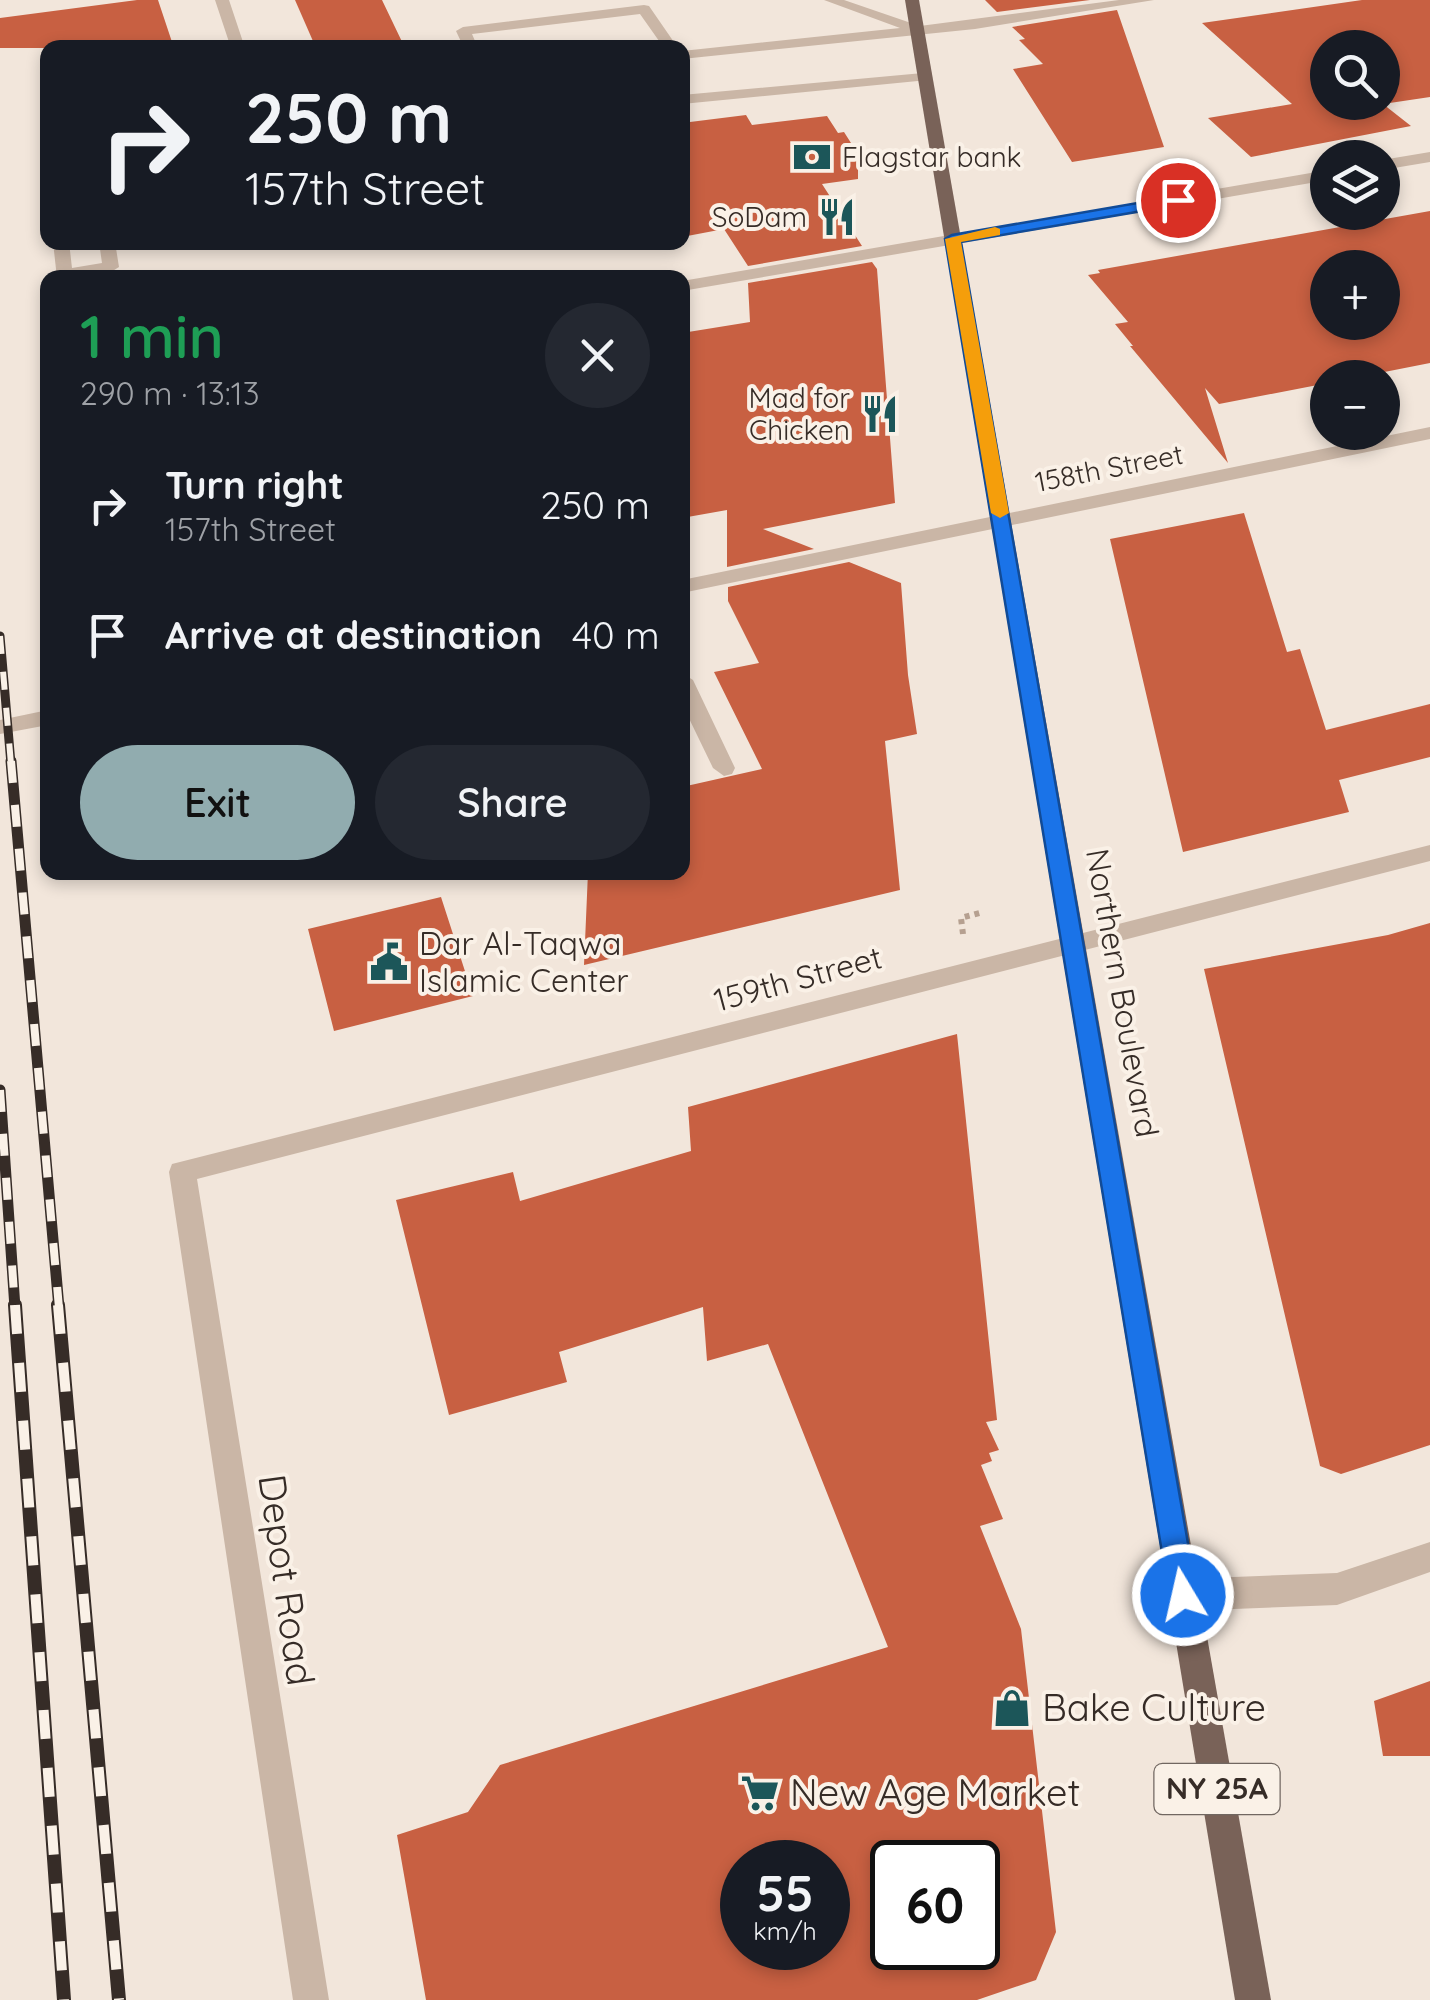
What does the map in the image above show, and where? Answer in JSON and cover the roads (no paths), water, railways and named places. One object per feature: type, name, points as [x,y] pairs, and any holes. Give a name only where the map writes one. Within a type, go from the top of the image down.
[{"type":"main road","name":"Northern Boulevard","points":[[912,0],[1252,2000]]},
{"type":"street","points":[[222,0],[235,40]]},
{"type":"street","points":[[831,0],[916,30]]},
{"type":"street","points":[[690,54],[975,25],[1147,0]]},
{"type":"street","points":[[467,40],[463,30],[644,9],[665,40]]},
{"type":"street","points":[[690,99],[923,77]]},
{"type":"street","points":[[1400,162],[1430,157]]},
{"type":"street","points":[[690,285],[1310,177]]},
{"type":"street","points":[[96,270],[111,267],[108,250]]},
{"type":"street","name":"158th Street","points":[[690,585],[1430,433]]},
{"type":"street","points":[[690,697],[724,768]]},
{"type":"street","points":[[0,727],[40,719]]},
{"type":"street","name":"159th Street","points":[[182,1172],[1430,852]]},
{"type":"street","name":"Depot Road","points":[[182,1172],[311,2000]]},
{"type":"street","points":[[1183,1595],[1337,1589],[1430,1557]]},
{"type":"railway","points":[[0,636],[11,764]]},
{"type":"railway","points":[[11,761],[59,1308]]},
{"type":"railway","points":[[0,1090],[15,1308]]},
{"type":"railway","points":[[15,1305],[64,2000]]},
{"type":"railway","points":[[58,1305],[119,2000]]},
{"type":"place","name":"Flagstar bank","points":[[812,157]]},
{"type":"place","name":"SoDam","points":[[837,217]]},
{"type":"place","name":"Mad for Chicken","points":[[880,414]]},
{"type":"place","name":"Dar Al-Taqwa Islamic Center","points":[[389,962]]},
{"type":"place","name":"Bake Culture","points":[[1012,1708]]},
{"type":"place","name":"New Age Market","points":[[760,1793]]}]
